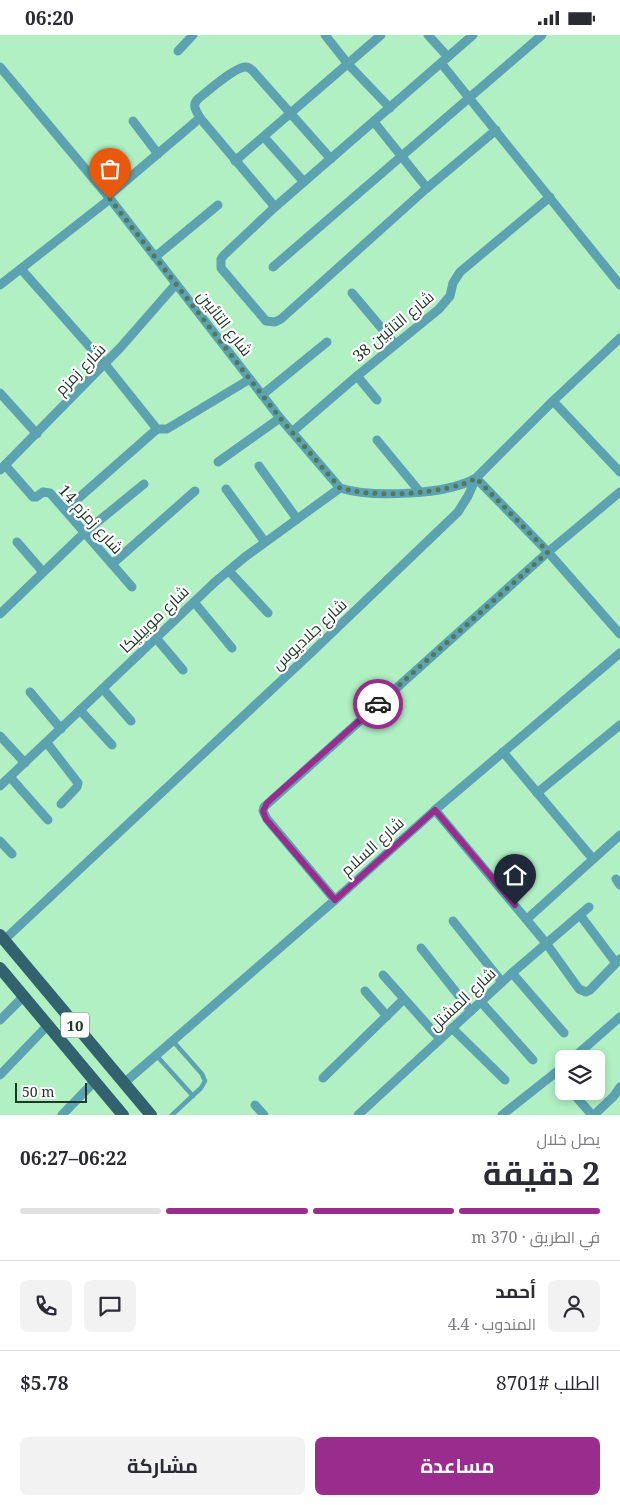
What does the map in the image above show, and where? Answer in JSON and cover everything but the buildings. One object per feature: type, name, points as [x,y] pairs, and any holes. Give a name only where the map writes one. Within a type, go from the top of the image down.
[{"type":"main road","name":"10","points":[[2,937],[151,1115]]},
{"type":"main road","points":[[2,970],[20,959]]},
{"type":"main road","name":"10","points":[[2,970],[123,1115]]},
{"type":"street","points":[[178,51],[193,35]]},
{"type":"street","points":[[325,35],[348,64],[390,108]]},
{"type":"street","points":[[235,161],[381,35]]},
{"type":"street","points":[[428,35],[469,97],[620,285]]},
{"type":"street","points":[[473,35],[275,207],[224,255],[220,264],[224,272],[266,321],[271,323],[281,319],[496,130]]},
{"type":"street","points":[[273,267],[542,35]]},
{"type":"street","name":"شارع التائبين","points":[[0,67],[109,198],[280,418],[340,488]]},
{"type":"street","points":[[275,207],[200,119],[194,106],[195,101],[235,71],[245,67],[253,71],[331,159]]},
{"type":"street","points":[[0,285],[109,198],[200,119]]},
{"type":"street","points":[[133,121],[158,154]]},
{"type":"street","points":[[374,122],[428,188]]},
{"type":"street","points":[[264,137],[304,182]]},
{"type":"street","name":"شارع التائبين 38","points":[[292,432],[446,302],[450,296],[453,283],[460,272],[550,197]]},
{"type":"street","points":[[155,257],[218,205]]},
{"type":"street","points":[[20,269],[105,364],[157,429]]},
{"type":"street","name":"شارع زمزم","points":[[2,467],[105,364],[176,284]]},
{"type":"street","points":[[352,293],[395,344]]},
{"type":"street","name":"شارع جلاديوس","points":[[2,937],[314,650],[458,512],[476,478],[553,401],[620,338]]},
{"type":"street","points":[[262,395],[327,342]]},
{"type":"street","points":[[357,376],[378,400]]},
{"type":"street","points":[[64,510],[157,429],[167,429],[250,379]]},
{"type":"street","points":[[0,393],[37,434]]},
{"type":"street","points":[[553,401],[620,472]]},
{"type":"street","points":[[218,461],[280,418]]},
{"type":"street","points":[[377,441],[420,492]]},
{"type":"street","points":[[259,466],[297,519]]},
{"type":"street","name":"شارع زمزم 14","points":[[2,467],[32,496],[36,497],[45,492],[50,493],[132,587]]},
{"type":"street","points":[[340,488],[348,491],[365,492],[420,492],[456,487],[476,478],[548,552],[620,634]]},
{"type":"street","points":[[0,614],[84,533],[144,484]]},
{"type":"street","name":"شارع موبيليكا","points":[[0,786],[229,571],[265,542],[340,488]]},
{"type":"street","points":[[226,489],[265,542]]},
{"type":"street","points":[[112,564],[195,491]]},
{"type":"street","points":[[335,900],[266,819],[263,811],[264,807],[548,552],[620,492]]},
{"type":"street","points":[[17,542],[43,572]]},
{"type":"street","points":[[229,571],[268,613]]},
{"type":"street","points":[[194,602],[232,648]]},
{"type":"street","points":[[156,638],[183,670]]},
{"type":"street","name":"شارع السلام","points":[[124,1083],[335,900],[435,810],[620,653]]},
{"type":"street","points":[[103,689],[131,721]]},
{"type":"street","points":[[30,692],[61,729]]},
{"type":"street","points":[[80,710],[112,745]]},
{"type":"street","points":[[538,793],[620,725]]},
{"type":"street","points":[[0,736],[25,763]]},
{"type":"street","points":[[47,743],[78,783],[77,787],[62,804]]},
{"type":"street","points":[[503,752],[593,859]]},
{"type":"street","points":[[10,777],[48,820]]},
{"type":"street","points":[[435,810],[546,943],[579,989],[583,991],[590,989],[618,961],[580,915]]},
{"type":"street","points":[[526,919],[620,835]]},
{"type":"street","points":[[0,841],[12,854]]},
{"type":"street","name":"شارع المشتل","points":[[358,1115],[502,982],[589,907]]},
{"type":"street","points":[[453,921],[502,982]]},
{"type":"street","points":[[421,949],[471,1011]]},
{"type":"street","points":[[512,973],[564,1033]]},
{"type":"street","points":[[383,975],[440,1039]]},
{"type":"street","points":[[365,991],[387,1016]]},
{"type":"street","points":[[0,1020],[24,996]]},
{"type":"street","points":[[322,1078],[404,999]]},
{"type":"street","points":[[480,1002],[533,1059]]},
{"type":"street","points":[[582,1050],[620,1017]]},
{"type":"street","points":[[0,1075],[48,1025]]},
{"type":"street","points":[[452,1028],[505,1080]]},
{"type":"street","points":[[505,1114],[555,1073]]},
{"type":"street","points":[[62,1115],[95,1081]]},
{"type":"street","points":[[579,1100],[593,1115],[614,1096],[620,1087]]},
{"type":"street","points":[[255,1105],[264,1115]]},
{"type":"lane","points":[[172,1040],[204,1078],[204,1085],[172,1115]]},
{"type":"lane","points":[[155,1055],[193,1096]]},
{"type":"way so far","points":[[110,199],[280,418],[340,488],[348,491],[378,493],[420,492],[456,487],[476,478],[548,552],[378,704]]},
{"type":"route","points":[[378,704],[267,803],[263,811],[266,819],[335,900],[435,810],[515,905]]}]
